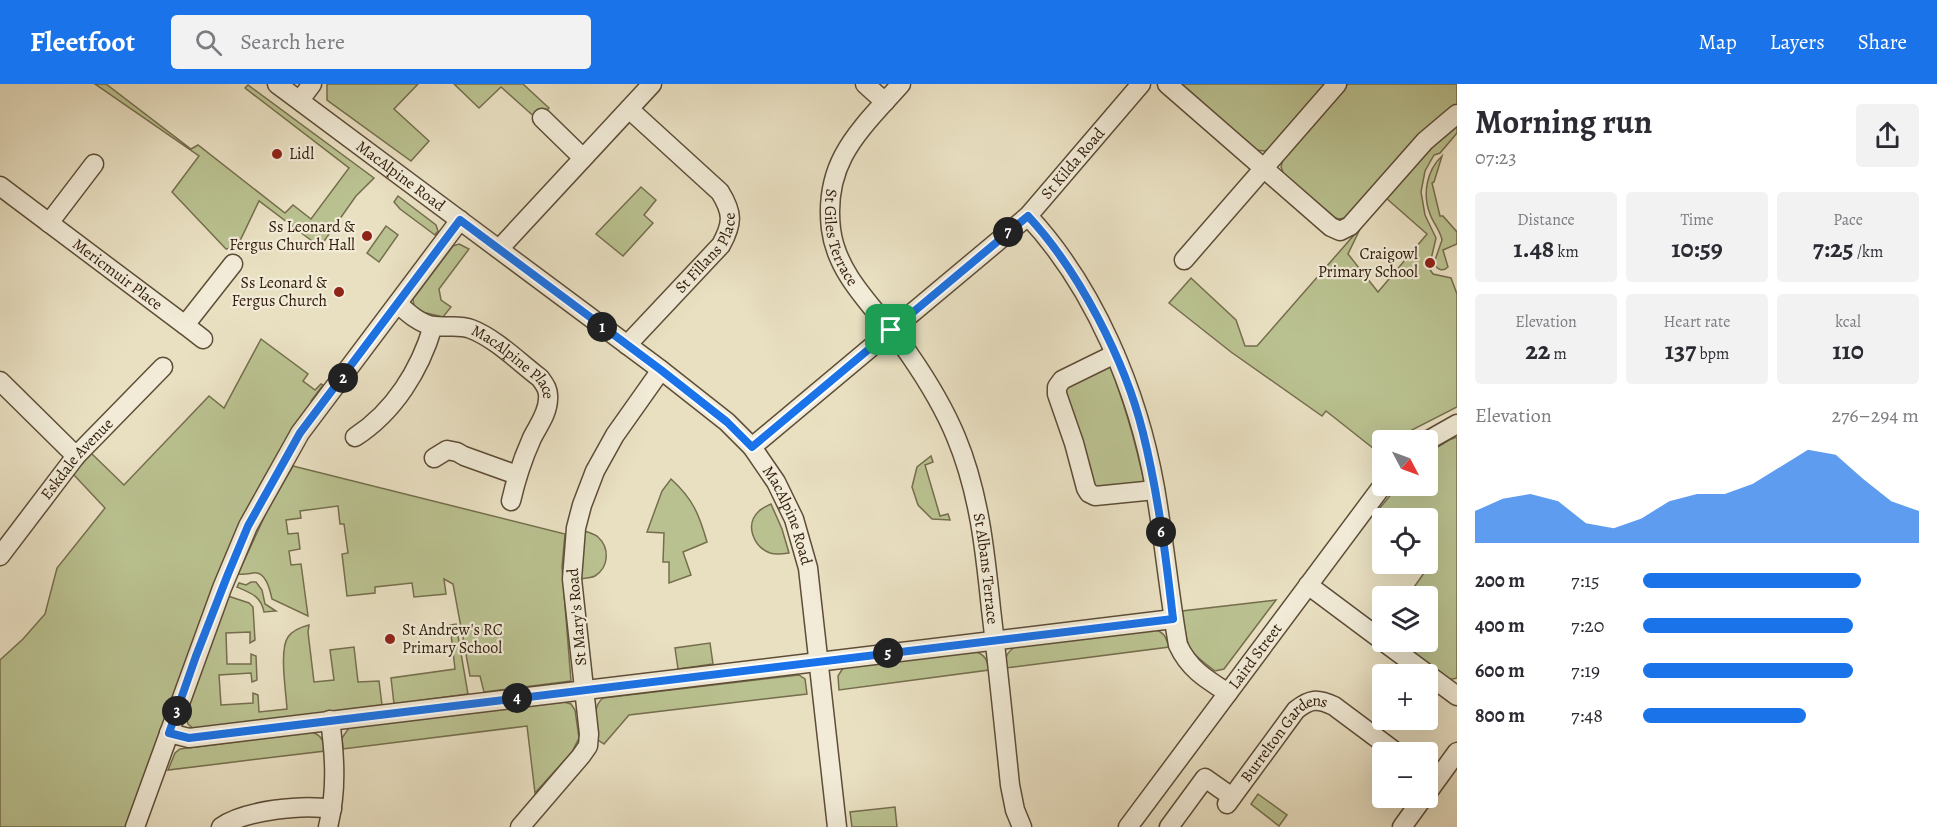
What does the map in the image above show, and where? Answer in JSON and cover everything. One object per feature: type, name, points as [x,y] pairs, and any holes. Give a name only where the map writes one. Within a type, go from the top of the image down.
[{"type":"street","name":"MacAlpine Road","points":[[277,84],[661,370],[727,422],[752,447],[776,482],[794,519],[808,568],[837,827]]},
{"type":"street","points":[[300,100],[312,84]]},
{"type":"street","points":[[499,249],[652,84]]},
{"type":"street","points":[[865,84],[885,102]]},
{"type":"street","name":"St Giles Terrace","points":[[891,330],[848,275],[837,254],[831,231],[830,207],[833,183],[840,161],[851,140],[901,84]]},
{"type":"street","name":"St Kilda Road","points":[[752,447],[1028,216],[1141,84]]},
{"type":"street","points":[[1167,84],[1331,227],[1340,231],[1350,226],[1413,154],[1457,114]]},
{"type":"street","points":[[1196,254],[1264,168],[1337,84]]},
{"type":"street","name":"St Fillans Place","points":[[627,345],[721,245],[730,228],[729,208],[720,192],[629,109]]},
{"type":"street","points":[[542,118],[583,158]]},
{"type":"street","points":[[49,223],[94,164]]},
{"type":"street","name":"Mericmuir Place","points":[[0,186],[203,339]]},
{"type":"street","points":[[1028,216],[1063,260],[1089,302],[1115,354],[1140,421],[1155,490],[1178,645],[1184,659],[1194,670],[1228,693]]},
{"type":"street","points":[[135,827],[218,597],[248,526],[300,433],[460,220]]},
{"type":"street","points":[[185,325],[233,264]]},
{"type":"street","name":"MacAlpine Place","points":[[398,304],[433,326],[457,325],[484,335],[540,378],[546,386],[549,398],[547,410],[532,439],[511,501]]},
{"type":"street","points":[[355,437],[406,401],[433,326]]},
{"type":"street","name":"St Albans Terrace","points":[[891,330],[934,393],[956,436],[971,480],[982,527],[1010,785],[1015,810],[1022,827]]},
{"type":"street","points":[[1115,354],[1062,381],[1057,387],[1057,394],[1089,493],[1095,496],[1155,490]]},
{"type":"street","name":"Eskdale Avenue","points":[[0,556],[76,456],[163,368]]},
{"type":"street","name":"St Mary's Road","points":[[520,827],[588,746],[589,734],[572,579],[573,554],[582,505],[595,471],[615,435],[661,370]]},
{"type":"street","points":[[0,381],[76,456]]},
{"type":"street","points":[[1438,435],[1457,424]]},
{"type":"street","points":[[434,458],[447,450],[457,452],[518,475]]},
{"type":"street","name":"Laird Street","points":[[1128,827],[1375,496]]},
{"type":"street","points":[[1308,585],[1372,633]]},
{"type":"street","points":[[169,733],[189,738],[1173,619]]},
{"type":"street","points":[[1398,652],[1457,696]]},
{"type":"street","name":"Burrelton Gardens","points":[[1170,825],[1205,778],[1236,799],[1296,710],[1308,701],[1322,700],[1334,706],[1382,742]]},
{"type":"street","points":[[330,720],[336,779],[330,818]]},
{"type":"street","points":[[1438,774],[1457,752]]},
{"type":"street","points":[[221,827],[246,814],[316,806],[330,818]]},
{"type":"street","points":[[1402,827],[1416,808]]},
{"type":"green space","points":[[95,84],[106,84],[191,149],[198,145],[285,213],[293,205],[311,219],[349,168],[245,88],[248,85],[374,178],[356,196],[320,247],[259,201],[237,247],[226,249],[172,192],[199,156]]},
{"type":"green space","points":[[327,84],[418,84],[394,109],[429,141],[411,161],[327,100]]},
{"type":"green space","points":[[454,84],[523,84],[549,108],[538,120],[501,87],[479,108]]},
{"type":"green space","points":[[1182,84],[1326,84],[1271,148],[1265,151],[1255,150]]},
{"type":"green space","points":[[1348,84],[1457,84],[1457,104],[1421,134],[1346,218],[1339,219],[1332,217],[1284,175],[1281,167],[1283,159]]},
{"type":"green space","name":"Craigowl Primary School","points":[[1457,125],[1457,133],[1440,153],[1434,155],[1425,171],[1421,192],[1425,215],[1436,238],[1429,268],[1433,274],[1451,278],[1457,294],[1457,407],[1412,430],[1372,430],[1372,447],[1326,411],[1322,416],[1231,352],[1169,303],[1191,278],[1236,320],[1245,346],[1257,346],[1361,227],[1348,254],[1378,292],[1427,234],[1386,198],[1424,155]]},
{"type":"green space","points":[[1442,156],[1432,183],[1440,216],[1443,216],[1457,232],[1457,244],[1443,250],[1448,267],[1440,270],[1434,263],[1442,240],[1430,214],[1426,191],[1433,168]]},
{"type":"green space","points":[[641,187],[656,200],[644,215],[653,223],[623,256],[596,234]]},
{"type":"green space","points":[[398,196],[436,225],[438,231],[435,235],[400,209],[394,202]]},
{"type":"green space","points":[[386,226],[398,235],[379,262],[367,253]]},
{"type":"green space","points":[[459,244],[469,249],[439,289],[441,300],[451,307],[443,317],[422,312],[414,306],[413,299],[453,246]]},
{"type":"green space","points":[[261,339],[308,374],[303,381],[315,390],[321,384],[323,385],[311,401],[316,405],[286,449],[129,827],[0,827],[0,660],[45,614],[57,568],[105,508],[73,474],[91,453],[124,485],[209,396],[224,408]]},
{"type":"green space","points":[[1109,364],[1130,424],[1145,486],[1093,491],[1062,389]]},
{"type":"green space","points":[[1457,437],[1457,678],[1448,680],[1438,672],[1438,664],[1427,664],[1412,652],[1438,652],[1438,586],[1415,586],[1423,574],[1438,574],[1438,508],[1380,508],[1390,496],[1438,496],[1438,447]]},
{"type":"green space","points":[[931,456],[933,462],[925,465],[940,516],[948,514],[950,520],[932,519],[918,505],[912,487],[917,467]]},
{"type":"green space","points":[[293,466],[565,534],[562,567],[571,681],[484,692],[480,676],[470,676],[453,584],[444,579],[446,594],[414,597],[412,583],[375,587],[375,593],[347,596],[342,554],[348,553],[344,524],[340,524],[338,506],[300,511],[301,518],[286,520],[288,534],[298,533],[300,549],[289,551],[291,565],[301,564],[308,616],[272,599],[267,582],[261,575],[257,573],[238,574],[268,509]]},
{"type":"green space","points":[[671,479],[685,493],[694,508],[707,542],[683,552],[691,575],[669,583],[669,562],[663,562],[664,533],[647,532],[662,491]]},
{"type":"green space","points":[[771,504],[789,553],[777,554],[764,550],[753,535],[752,523],[755,517],[760,510]]},
{"type":"green space","points":[[585,531],[602,541],[606,557],[600,572],[593,577],[580,579]]},
{"type":"green space","points":[[256,582],[262,590],[265,604],[276,611],[264,612],[258,599],[237,587],[239,583],[246,585]]},
{"type":"green space","points":[[228,596],[249,603],[253,607],[255,640],[250,643],[250,632],[226,633],[227,664],[251,664],[251,654],[256,656],[257,680],[252,682],[251,673],[219,675],[221,705],[253,703],[253,693],[258,695],[259,712],[287,709],[283,661],[285,643],[292,632],[309,625],[314,682],[334,680],[330,650],[354,647],[358,682],[379,681],[382,705],[194,729],[188,724],[186,715]]},
{"type":"green space","points":[[1276,600],[1224,669],[1215,671],[1189,646],[1182,611]]},
{"type":"green space","points":[[456,624],[468,694],[394,704],[391,678],[455,669],[450,625]]},
{"type":"green space","points":[[1156,630],[1163,634],[1169,647],[1006,668],[1007,656],[1015,647]]},
{"type":"green space","points":[[710,643],[713,664],[678,669],[675,648]]},
{"type":"green space","points":[[976,652],[987,661],[989,670],[839,690],[838,676],[843,668]]},
{"type":"green space","points":[[799,675],[805,679],[807,694],[629,715],[604,744],[598,740],[596,712],[603,698]]},
{"type":"green space","points":[[564,702],[571,704],[575,710],[579,738],[572,752],[535,793],[527,726],[343,749],[342,738],[349,728]]},
{"type":"green space","points":[[312,732],[322,739],[325,751],[168,770],[175,753],[180,749]]},
{"type":"green space","points":[[1258,794],[1287,815],[1279,826],[1251,804]]},
{"type":"green space","points":[[895,807],[897,827],[852,827],[850,812]]},
{"type":"place","name":"Lidl","points":[[277,154]]},
{"type":"place","name":"Ss Leonard & Fergus Church Hall","points":[[367,236]]},
{"type":"place","name":"Craigowl Primary School","points":[[1430,263]]},
{"type":"place","name":"Ss Leonard & Fergus Church","points":[[339,292]]},
{"type":"place","name":"St Andrew's RC Primary School","points":[[390,639]]},
{"type":"route","points":[[1028,216],[1063,260],[1089,302],[1115,354],[1134,402],[1143,431],[1155,490],[1173,619],[189,738],[169,733],[196,656],[248,526],[300,433],[460,220],[661,370],[727,422],[752,447],[891,330],[1028,216]]}]
